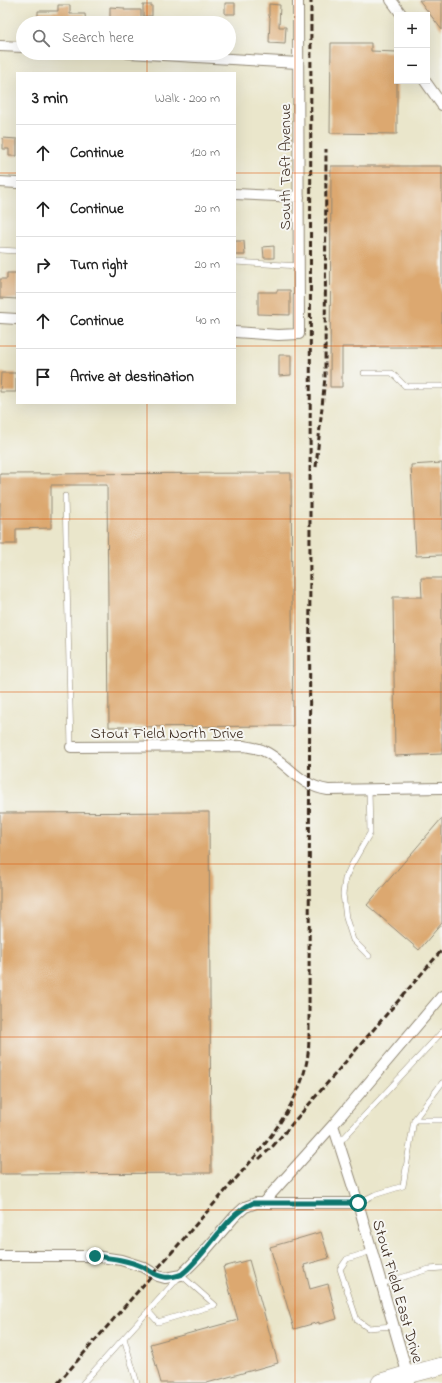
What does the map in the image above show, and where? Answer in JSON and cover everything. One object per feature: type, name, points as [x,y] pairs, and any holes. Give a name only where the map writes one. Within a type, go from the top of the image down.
[{"type":"highway","points":[[381,1383],[409,1379]]},
{"type":"main road","points":[[409,1379],[442,1366]]},
{"type":"street","name":"South Taft Avenue","points":[[236,332],[278,335],[299,334],[298,0]]},
{"type":"street","points":[[391,0],[400,12]]},
{"type":"street","points":[[0,46],[16,47]]},
{"type":"street","points":[[236,59],[298,63]]},
{"type":"street","points":[[427,84],[442,105]]},
{"type":"street","points":[[0,182],[16,183]]},
{"type":"street","points":[[236,194],[299,196]]},
{"type":"street","points":[[0,318],[16,319]]},
{"type":"street","name":"Stout Field North Drive","points":[[71,747],[249,746],[262,750],[301,779],[316,788],[328,790],[442,788]]},
{"type":"street","points":[[263,1203],[333,1124],[442,996]]},
{"type":"street","name":"Stout Field East Drive","points":[[333,1124],[358,1203],[409,1379]]},
{"type":"street","points":[[0,1256],[95,1256],[121,1260],[143,1267],[153,1274],[165,1278],[181,1275],[204,1252],[239,1212],[253,1203],[358,1203]]},
{"type":"lane","points":[[0,250],[16,250]]},
{"type":"lane","points":[[236,262],[299,266]]},
{"type":"lane","points":[[364,373],[392,373],[405,386],[442,386]]},
{"type":"lane","points":[[66,496],[71,747]]},
{"type":"lane","points":[[369,789],[370,833],[345,878],[343,894],[346,918],[353,940],[369,956]]},
{"type":"lane","points":[[339,1143],[442,1032]]},
{"type":"lane","points":[[358,1203],[374,1195],[402,1186],[414,1120],[442,1084]]},
{"type":"lane","points":[[414,1120],[442,1120]]},
{"type":"lane","points":[[372,1250],[347,1259],[340,1268],[357,1320],[368,1328],[393,1326]]},
{"type":"lane","points":[[381,1284],[428,1269],[442,1268]]},
{"type":"lane","points":[[83,1383],[148,1311],[181,1275],[215,1305],[158,1322],[148,1311]]},
{"type":"lane","points":[[124,1338],[137,1383]]},
{"type":"building","points":[[419,0],[442,0],[442,30],[430,14],[430,12],[428,12]]},
{"type":"building","points":[[225,3],[235,3],[235,14],[225,14]]},
{"type":"building","points":[[269,4],[280,5],[279,27],[286,27],[285,44],[269,43]]},
{"type":"building","points":[[58,5],[70,5],[70,14],[85,14],[85,16],[38,16],[38,11],[58,11]]},
{"type":"building","points":[[143,5],[152,5],[152,16],[143,16]]},
{"type":"building","points":[[110,7],[124,8],[124,10],[141,10],[141,16],[110,16]]},
{"type":"building","points":[[331,43],[371,43],[371,51],[394,52],[394,84],[397,84],[397,134],[330,133]]},
{"type":"building","points":[[3,138],[16,139],[16,156],[9,156],[9,149],[3,149]]},
{"type":"building","points":[[331,166],[442,166],[442,347],[342,347],[342,387],[330,387]]},
{"type":"building","points":[[236,241],[244,241],[245,255],[236,255]]},
{"type":"building","points":[[274,246],[274,258],[264,258],[263,247]]},
{"type":"building","points":[[7,273],[16,273],[16,299],[0,298],[0,279],[7,279]]},
{"type":"building","points":[[277,290],[290,290],[290,315],[258,314],[258,292],[277,292]]},
{"type":"building","points":[[279,355],[291,355],[291,375],[279,376]]},
{"type":"building","points":[[1,373],[16,373],[16,392],[0,392]]},
{"type":"building","points":[[442,463],[442,555],[416,556],[411,465]]},
{"type":"building","points":[[291,473],[293,726],[109,727],[107,485],[51,485],[51,528],[16,529],[16,544],[0,544],[0,474]]},
{"type":"building","points":[[421,578],[442,578],[442,754],[395,756],[393,597],[422,597]]},
{"type":"building","points":[[209,812],[211,1173],[0,1174],[0,813]]},
{"type":"building","points":[[442,818],[442,923],[419,950],[367,905]]},
{"type":"building","points":[[321,1232],[329,1258],[304,1265],[310,1289],[328,1284],[337,1319],[294,1329],[270,1247]]},
{"type":"building","points":[[249,1260],[278,1363],[207,1383],[161,1383],[150,1344],[238,1320],[223,1267]]},
{"type":"railway","points":[[58,1383],[259,1152],[281,1121],[299,1089],[307,1060],[309,1046],[311,0]]},
{"type":"railway","points":[[316,467],[325,377],[326,149]]},
{"type":"railway","points":[[259,1159],[273,1146],[442,950]]},
{"type":"route","points":[[95,1256],[121,1260],[142,1266],[155,1276],[165,1278],[181,1275],[204,1252],[234,1216],[242,1209],[253,1203],[358,1203]]}]
